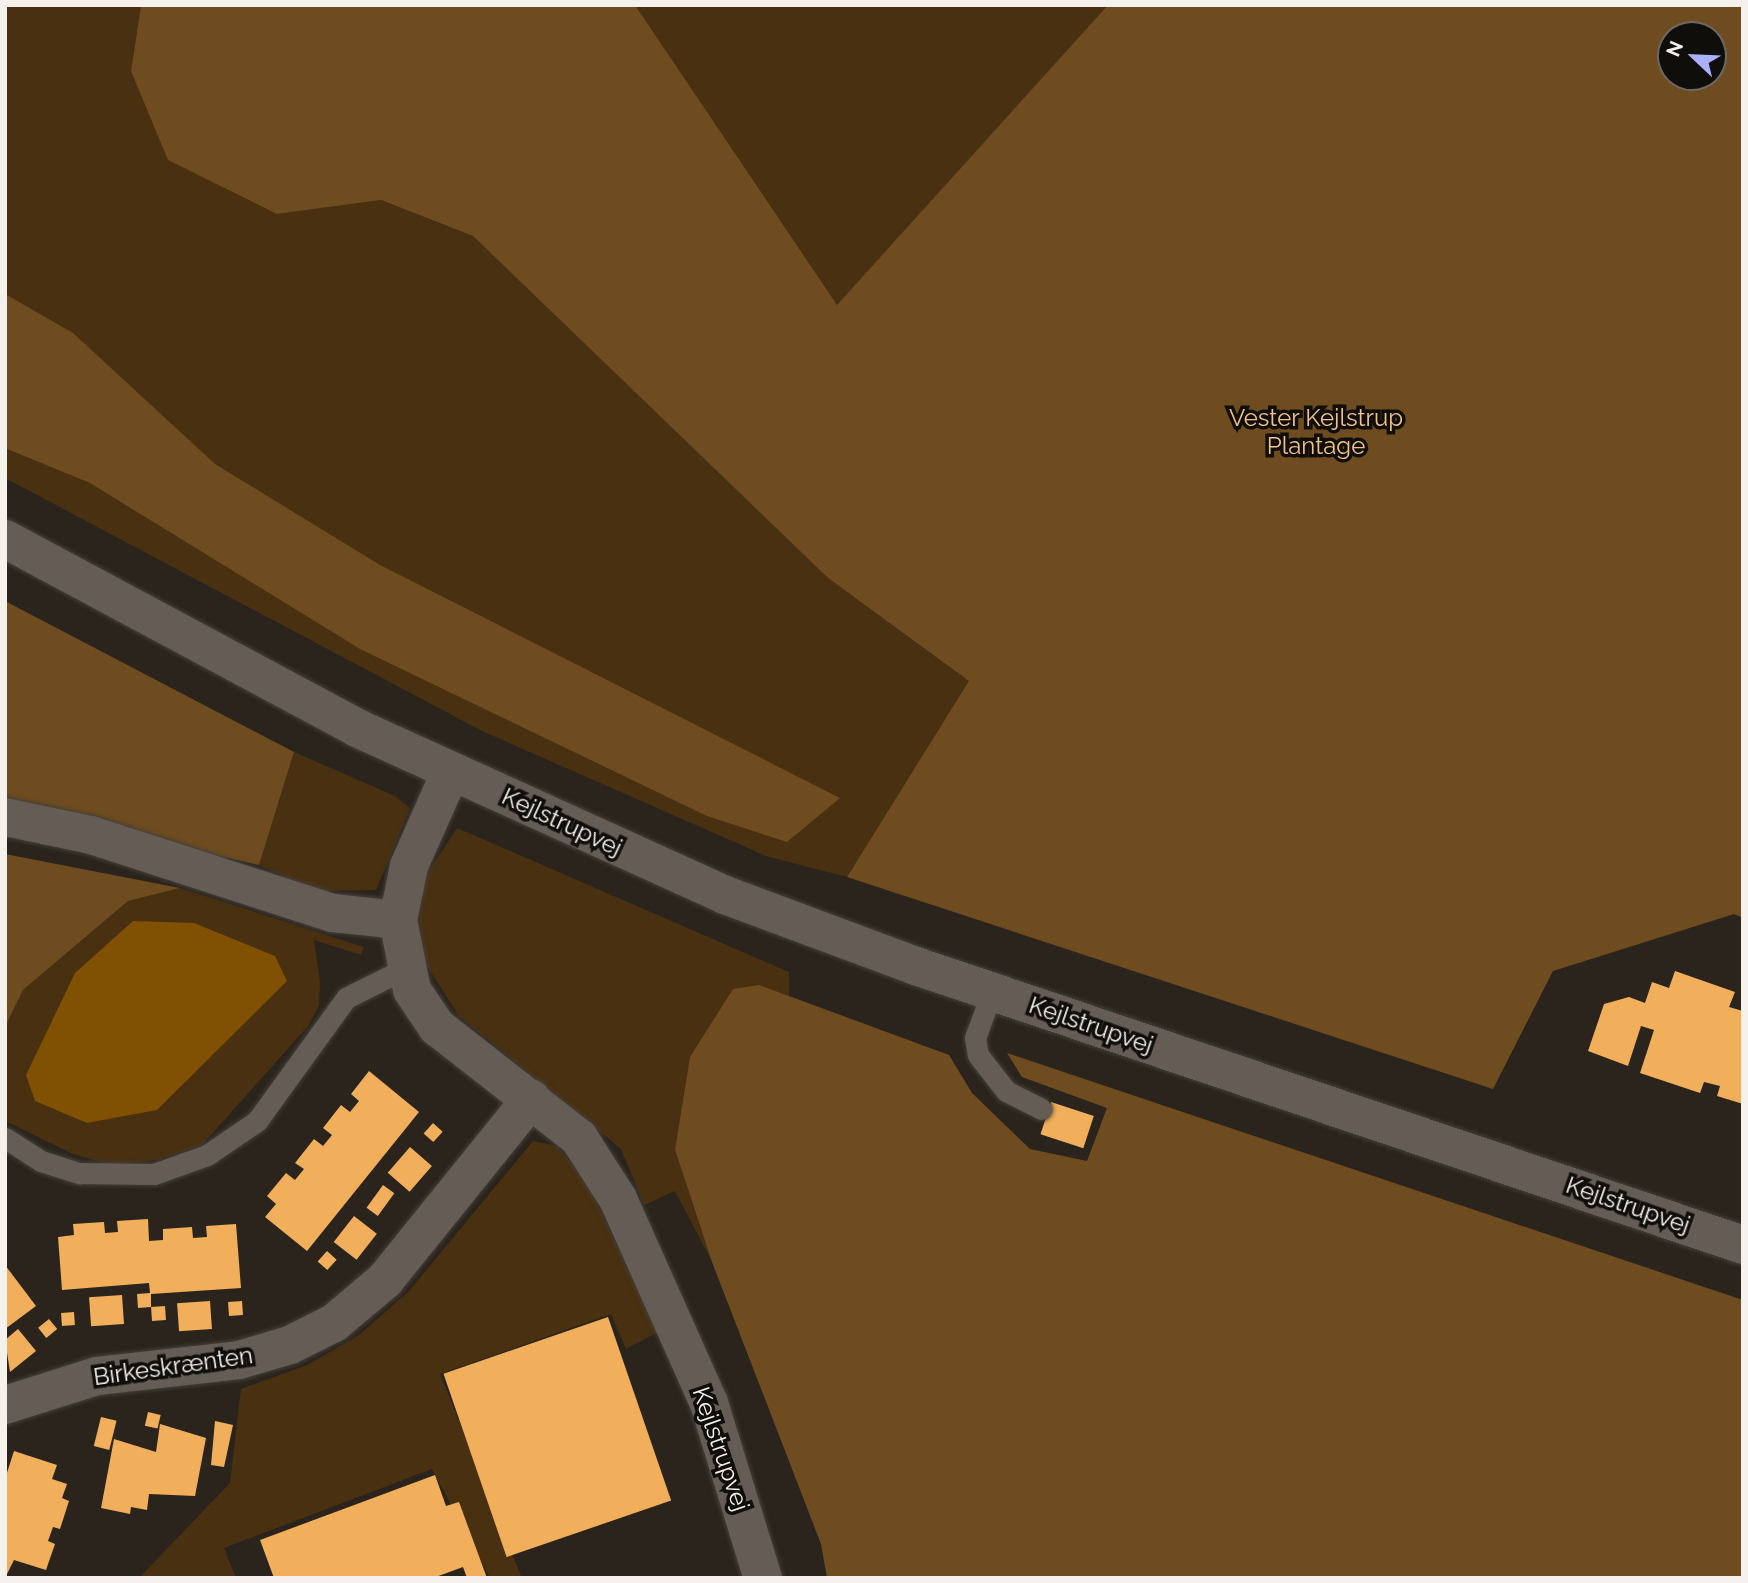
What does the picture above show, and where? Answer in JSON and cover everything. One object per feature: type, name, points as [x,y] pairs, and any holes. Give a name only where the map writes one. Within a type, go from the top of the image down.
[{"type":"street","name":"Kejlstrupvej","points":[[5,539],[357,728],[725,895],[992,992],[1743,1245]]},
{"type":"street","name":"Kejlstrupvej","points":[[451,771],[409,866],[398,920],[404,969],[437,1027],[579,1138],[618,1199],[709,1403],[763,1578]]},
{"type":"street","points":[[5,817],[91,835],[333,913],[398,920]]},
{"type":"street","name":"Birkeskrænten","points":[[5,1405],[97,1376],[239,1360],[289,1345],[334,1323],[385,1280],[531,1099]]},
{"type":"lane","points":[[5,1138],[41,1161],[79,1173],[154,1174],[208,1155],[257,1121],[346,998],[404,969]]},
{"type":"lane","points":[[992,992],[975,1038],[978,1055],[1006,1091],[1041,1109]]},
{"type":"shaded area","points":[[5,5],[141,5],[131,71],[277,214],[381,200],[473,236],[828,578],[970,681],[847,877],[766,856],[482,731],[5,478]]},
{"type":"shaded area","points":[[635,5],[1108,5],[837,306]]},
{"type":"shaded area","points":[[294,752],[395,796],[410,808],[376,890],[316,891],[259,865]]},
{"type":"shaded area","points":[[457,828],[789,972],[789,996],[759,985],[675,1150],[712,1262],[675,1191],[644,1205],[621,1149],[459,1016],[423,960],[419,921],[424,878]]},
{"type":"shaded area","points":[[180,888],[364,947],[361,955],[314,940],[320,982],[319,1005],[309,1025],[202,1145],[160,1159],[115,1166],[73,1154],[5,1121],[5,1027],[23,990],[128,901]]},
{"type":"shaded area","points":[[133,921],[194,923],[275,956],[287,981],[157,1110],[87,1123],[35,1101],[26,1075],[75,973]]},
{"type":"shaded area","points":[[533,1141],[557,1146],[587,1182],[658,1332],[626,1349],[611,1314],[440,1374],[522,1578],[490,1578],[432,1469],[224,1548],[236,1578],[139,1578],[230,1483],[241,1389],[307,1365],[359,1335],[409,1291]]},
{"type":"green space","name":"Vester Kejlstrup Plantage","points":[[141,5],[635,5],[837,305],[1108,5],[1743,5],[1743,918],[1734,914],[1553,971],[1493,1089],[847,877],[969,681],[828,578],[473,236],[381,200],[277,214],[168,160],[131,71]]},
{"type":"green space","points":[[5,294],[73,333],[215,464],[380,565],[840,798],[787,842],[707,816],[360,649],[90,483],[5,448]]},
{"type":"green space","points":[[5,601],[294,752],[259,865],[5,810]]},
{"type":"green space","points":[[5,854],[180,888],[128,901],[23,990],[5,1027]]},
{"type":"green space","points":[[759,985],[949,1055],[972,1093],[1030,1149],[1087,1161],[1107,1108],[1022,1077],[1007,1053],[1743,1300],[1743,1578],[827,1578],[821,1544],[712,1262],[675,1150],[690,1057],[733,989]]},
{"type":"building","points":[[1675,971],[1735,992],[1729,1007],[1743,1011],[1743,1104],[1717,1096],[1720,1086],[1704,1082],[1700,1093],[1640,1073],[1654,1030],[1641,1026],[1628,1066],[1588,1051],[1604,1004],[1629,997],[1645,1003],[1652,982],[1669,988]]},
{"type":"building","points":[[369,1071],[419,1112],[307,1251],[265,1217],[276,1204],[267,1196],[286,1173],[295,1180],[304,1169],[295,1163],[314,1139],[323,1146],[332,1135],[323,1128],[341,1105],[350,1112],[359,1101],[351,1094]]},
{"type":"building","points":[[1051,1102],[1094,1116],[1083,1148],[1040,1134]]},
{"type":"building","points":[[433,1123],[443,1132],[433,1142],[424,1133]]},
{"type":"building","points":[[410,1147],[432,1166],[410,1192],[388,1173]]},
{"type":"building","points":[[383,1185],[394,1193],[378,1216],[367,1208]]},
{"type":"building","points":[[354,1216],[377,1234],[357,1260],[334,1242]]},
{"type":"building","points":[[148,1219],[149,1241],[163,1240],[163,1229],[192,1227],[193,1238],[207,1237],[206,1226],[236,1224],[241,1288],[151,1294],[151,1307],[138,1308],[137,1294],[150,1293],[149,1283],[62,1290],[58,1237],[74,1235],[73,1224],[104,1222],[105,1233],[118,1232],[117,1221]]},
{"type":"building","points":[[327,1251],[337,1260],[327,1270],[318,1261]]},
{"type":"building","points":[[5,1265],[36,1306],[5,1329]]},
{"type":"building","points":[[122,1295],[124,1324],[91,1326],[89,1297]]},
{"type":"building","points":[[210,1301],[212,1329],[179,1331],[177,1303]]},
{"type":"building","points":[[242,1301],[243,1315],[229,1316],[228,1302]]},
{"type":"building","points":[[165,1306],[166,1320],[152,1321],[151,1307]]},
{"type":"building","points":[[74,1312],[75,1325],[62,1326],[61,1313]]},
{"type":"building","points":[[608,1317],[671,1500],[507,1557],[443,1374]]},
{"type":"building","points":[[49,1319],[57,1329],[46,1338],[38,1328]]},
{"type":"building","points":[[18,1329],[36,1351],[10,1372],[5,1340]]},
{"type":"building","points":[[148,1412],[161,1415],[158,1429],[145,1426]]},
{"type":"building","points":[[101,1417],[117,1421],[109,1450],[94,1446]]},
{"type":"building","points":[[215,1421],[233,1425],[224,1467],[211,1465]]},
{"type":"building","points":[[160,1424],[206,1438],[195,1496],[149,1494],[147,1510],[131,1507],[130,1514],[101,1508],[114,1439],[156,1452]]},
{"type":"building","points":[[14,1451],[57,1465],[52,1479],[67,1484],[62,1498],[69,1501],[60,1529],[53,1527],[48,1541],[55,1544],[46,1570],[14,1560],[5,1578],[5,1479]]},
{"type":"building","points":[[435,1475],[446,1506],[459,1502],[487,1578],[467,1578],[463,1567],[433,1578],[274,1578],[260,1540]]}]
